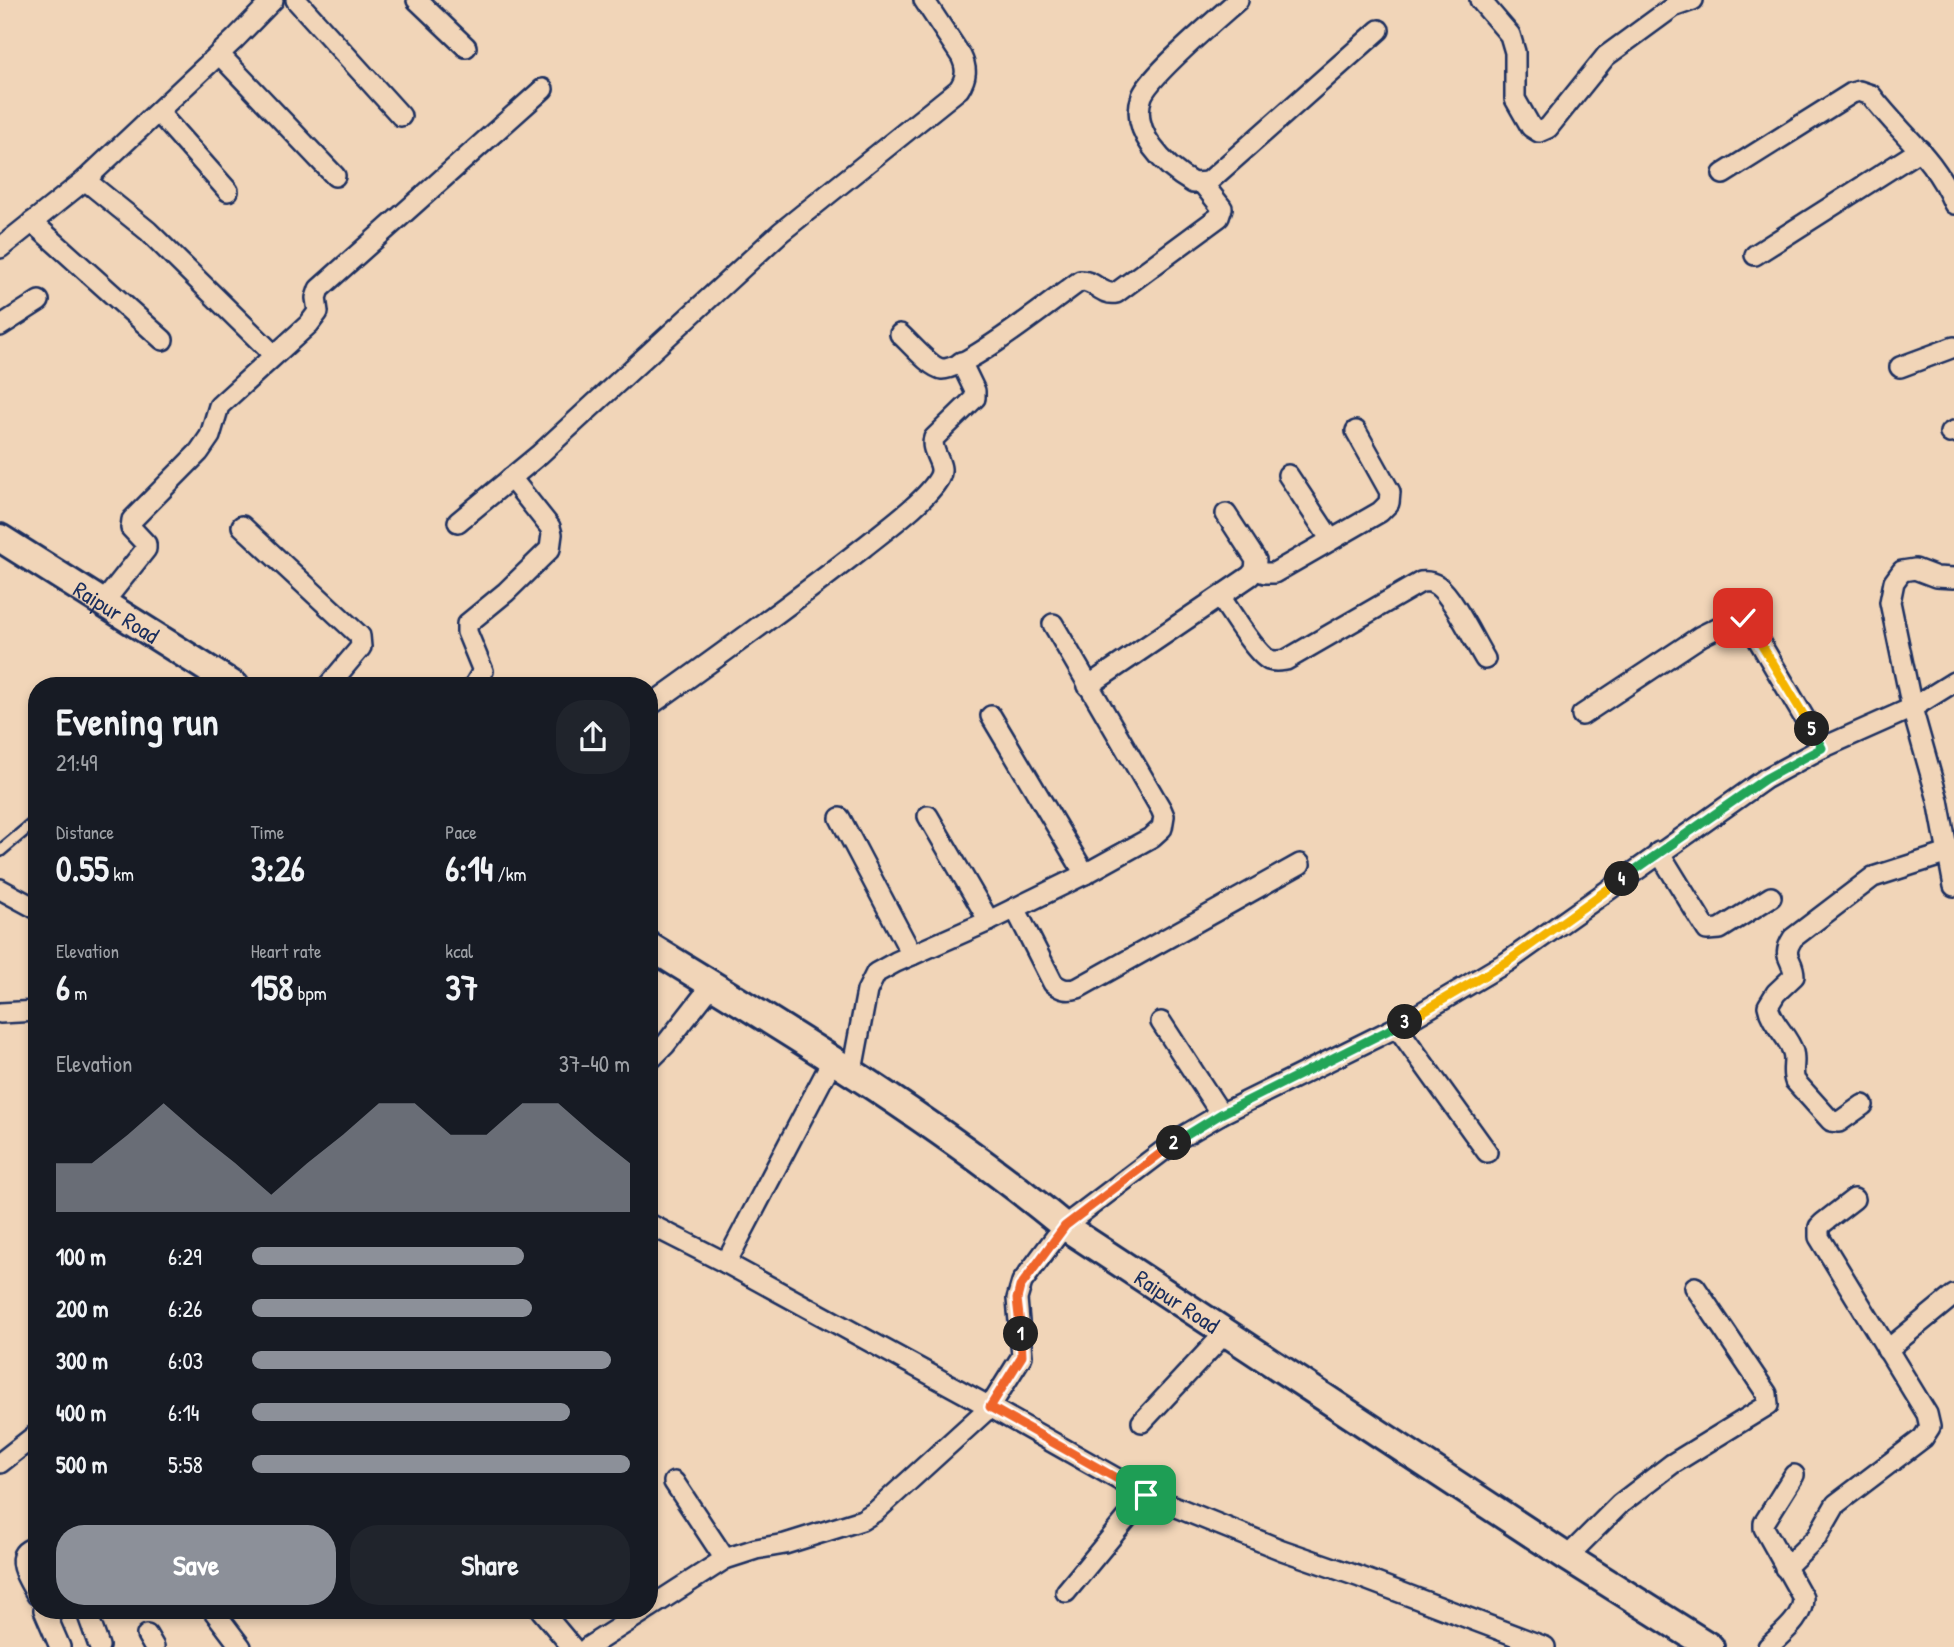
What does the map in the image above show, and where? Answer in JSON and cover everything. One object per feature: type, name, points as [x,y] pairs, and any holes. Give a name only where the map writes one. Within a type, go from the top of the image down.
[{"type":"main road","name":"Raipur Road","points":[[0,538],[220,677]]},
{"type":"main road","name":"Raipur Road","points":[[658,952],[842,1065],[1065,1226],[1567,1557],[1710,1647]]},
{"type":"street","points":[[0,248],[86,180],[273,0]]},
{"type":"street","points":[[296,0],[401,116]]},
{"type":"street","points":[[417,0],[466,47]]},
{"type":"street","points":[[458,522],[540,454],[781,232],[959,89],[966,74],[965,65],[924,0]]},
{"type":"street","points":[[1238,0],[1149,85],[1140,104],[1142,130],[1147,141],[1193,183],[1208,182],[1379,30]]},
{"type":"street","points":[[1480,0],[1510,34],[1515,52],[1515,99],[1531,127],[1539,132],[1548,128],[1605,56],[1671,3],[1693,0]]},
{"type":"street","points":[[219,54],[335,176]]},
{"type":"street","points":[[103,603],[146,549],[146,544],[131,528],[132,520],[200,452],[210,436],[219,406],[315,317],[318,312],[316,298],[319,289],[543,89]]},
{"type":"street","points":[[1723,174],[1859,91],[1871,95],[1920,149],[1944,180],[1954,204]]},
{"type":"street","points":[[158,112],[228,191]]},
{"type":"street","points":[[1755,255],[1920,149]]},
{"type":"street","points":[[86,180],[148,231],[274,355]]},
{"type":"street","points":[[900,334],[934,367],[946,369],[982,351],[1080,281],[1090,281],[1109,294],[1116,293],[1213,223],[1222,208],[1203,184]]},
{"type":"street","points":[[32,222],[163,340]]},
{"type":"street","points":[[0,326],[39,300]]},
{"type":"street","points":[[1899,367],[1954,347]]},
{"type":"street","points":[[658,699],[829,575],[905,515],[931,488],[941,470],[932,446],[934,438],[975,398],[975,391],[961,362]]},
{"type":"street","points":[[1255,570],[1274,573],[1380,512],[1391,499],[1390,492],[1356,431]]},
{"type":"street","points":[[1288,475],[1331,540]]},
{"type":"street","points":[[479,677],[483,671],[467,632],[467,624],[506,592],[550,549],[552,543],[550,527],[511,478]]},
{"type":"street","points":[[1088,686],[1221,598],[1255,570],[1256,560],[1226,514]]},
{"type":"street","points":[[242,526],[360,636],[361,647],[336,677]]},
{"type":"street","points":[[1954,578],[1936,577],[1923,570],[1910,569],[1898,574],[1891,602],[1912,708],[1938,800],[1954,886]]},
{"type":"street","points":[[1221,598],[1261,654],[1266,659],[1278,662],[1286,660],[1421,582],[1429,581],[1445,594],[1485,659]]},
{"type":"street","points":[[1582,715],[1701,636],[1739,617],[1749,624],[1822,748]]},
{"type":"street","points":[[726,1263],[842,1065],[870,981],[884,968],[1085,874],[1159,833],[1164,822],[1161,810],[1053,624]]},
{"type":"street","points":[[658,1603],[725,1559],[862,1520],[876,1511],[990,1407],[1022,1356],[1017,1299],[1020,1287],[1065,1226],[1180,1138],[1221,1114],[1397,1027],[1507,962],[1765,779],[1822,748],[1912,708],[1954,682]]},
{"type":"street","points":[[991,716],[1085,874]]},
{"type":"street","points":[[929,816],[989,921]]},
{"type":"street","points":[[840,818],[912,955]]},
{"type":"street","points":[[1659,852],[1707,930],[1720,929],[1771,897]]},
{"type":"street","points":[[1863,1105],[1839,1122],[1831,1121],[1795,1081],[1793,1050],[1772,1018],[1768,1006],[1776,993],[1794,976],[1786,953],[1788,946],[1793,938],[1873,877],[1948,853]]},
{"type":"street","points":[[1015,908],[1053,983],[1070,990],[1300,864]]},
{"type":"street","points":[[0,889],[28,904]]},
{"type":"street","points":[[658,1052],[712,985]]},
{"type":"street","points":[[0,1013],[28,1011]]},
{"type":"street","points":[[1161,1022],[1221,1114]]},
{"type":"street","points":[[1397,1027],[1487,1152]]},
{"type":"street","points":[[1785,1568],[1817,1536],[1836,1504],[1923,1438],[1930,1427],[1927,1414],[1819,1237],[1819,1227],[1854,1199]]},
{"type":"street","points":[[658,1229],[990,1407],[1146,1495],[1270,1546],[1545,1647]]},
{"type":"street","points":[[1567,1557],[1620,1504],[1672,1464],[1769,1405],[1767,1394],[1695,1287]]},
{"type":"street","points":[[1887,1350],[1954,1295]]},
{"type":"street","points":[[1142,1422],[1226,1332]]},
{"type":"street","points":[[0,1463],[28,1441]]},
{"type":"street","points":[[1768,1647],[1802,1610],[1803,1598],[1765,1531],[1764,1523],[1794,1475]]},
{"type":"street","points":[[674,1482],[725,1559]]},
{"type":"street","points":[[1066,1592],[1146,1495]]},
{"type":"street","points":[[28,1551],[22,1557],[28,1577]]},
{"type":"street","points":[[48,1619],[60,1647]]},
{"type":"street","points":[[89,1619],[99,1646]]},
{"type":"street","points":[[220,1619],[241,1647]]},
{"type":"street","points":[[549,1619],[572,1647]]},
{"type":"street","points":[[588,1647],[632,1619]]},
{"type":"lane","points":[[0,852],[28,828]]},
{"type":"route","points":[[1146,1495],[990,1407],[1022,1356],[1017,1299],[1022,1282],[1065,1226],[1180,1138],[1221,1114],[1397,1027],[1507,962],[1765,779],[1822,748],[1743,618]]}]
